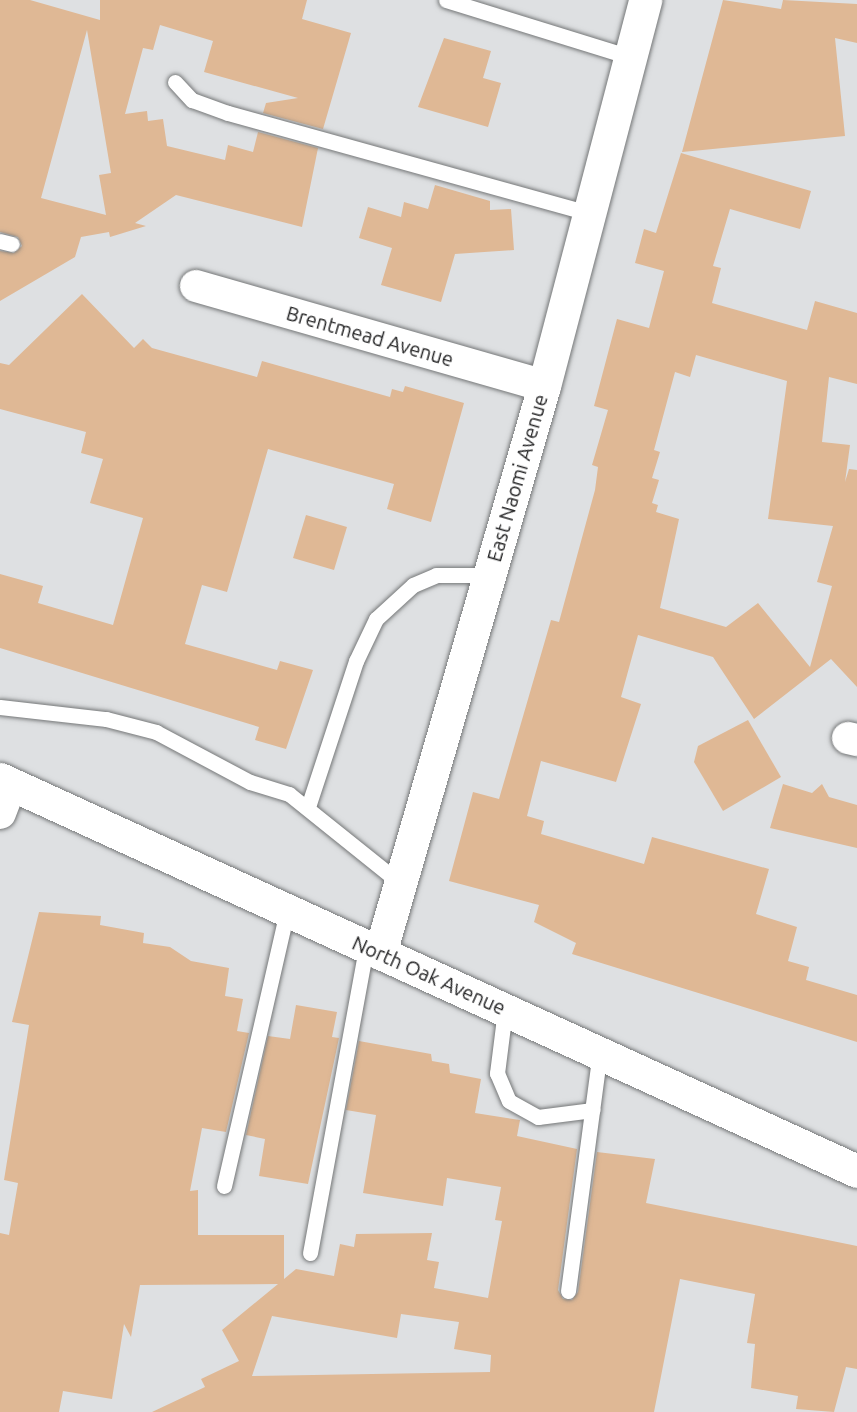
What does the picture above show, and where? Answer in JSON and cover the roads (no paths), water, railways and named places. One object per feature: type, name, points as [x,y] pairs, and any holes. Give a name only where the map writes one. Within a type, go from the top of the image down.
[{"type":"street","name":"East Naomi Avenue","points":[[373,950],[400,883],[544,386],[645,0]]},
{"type":"street","name":"Brentmead Avenue","points":[[196,286],[544,386]]},
{"type":"street","name":"North Oak Avenue","points":[[4,792],[287,911],[506,1010],[600,1049],[857,1171]]},
{"type":"lane","points":[[446,0],[630,57]]},
{"type":"lane","points":[[175,82],[192,100],[228,113],[589,213]]},
{"type":"lane","points":[[308,807],[356,661],[376,619],[413,585],[436,575],[489,575]]},
{"type":"lane","points":[[0,707],[106,719],[156,732],[308,807],[400,883]]},
{"type":"lane","points":[[224,1186],[287,911]]},
{"type":"lane","points":[[310,1253],[373,950]]},
{"type":"lane","points":[[506,1010],[497,1073],[509,1101],[538,1117],[593,1110]]},
{"type":"lane","points":[[568,1291],[600,1049]]}]
